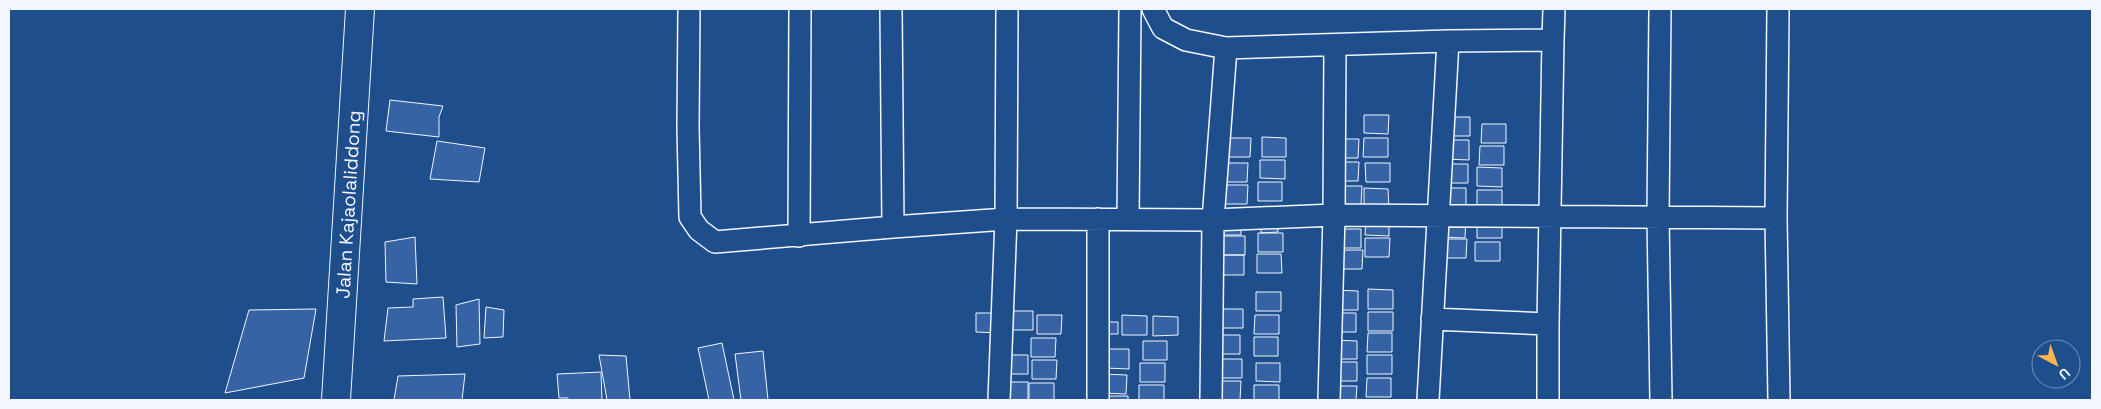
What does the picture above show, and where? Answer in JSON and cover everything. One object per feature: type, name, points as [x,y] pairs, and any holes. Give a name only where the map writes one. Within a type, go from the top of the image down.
[{"type":"street","name":"Jalan Kajaolaliddong","points":[[336,400],[360,9]]},
{"type":"street","points":[[689,9],[688,127],[690,217],[698,230],[715,242],[1006,220],[1213,220],[1334,215],[1776,218]]},
{"type":"street","points":[[799,236],[800,9]]},
{"type":"street","points":[[890,9],[893,228]]},
{"type":"street","points":[[999,400],[1006,220],[1007,9]]},
{"type":"street","points":[[1128,219],[1130,9]]},
{"type":"street","points":[[1153,9],[1163,28],[1186,40],[1226,48],[1448,41],[1553,40]]},
{"type":"street","points":[[1548,400],[1554,9]]},
{"type":"street","points":[[1660,9],[1658,217],[1661,400]]},
{"type":"street","points":[[1778,9],[1776,218],[1779,399]]},
{"type":"street","points":[[1428,400],[1448,41]]},
{"type":"street","points":[[1329,400],[1334,215],[1335,46]]},
{"type":"street","points":[[1211,400],[1213,220],[1226,48]]},
{"type":"street","points":[[1098,219],[1098,400]]},
{"type":"street","points":[[1432,319],[1548,324]]},
{"type":"building","points":[[390,100],[443,106],[439,117],[439,137],[386,131]]},
{"type":"building","points":[[1364,115],[1389,115],[1388,134],[1364,133]]},
{"type":"building","points":[[1445,117],[1470,117],[1470,136],[1445,136]]},
{"type":"building","points":[[1482,124],[1506,124],[1506,143],[1481,143]]},
{"type":"building","points":[[1262,137],[1286,138],[1286,157],[1262,157]]},
{"type":"building","points":[[1226,138],[1251,138],[1250,157],[1226,157]]},
{"type":"building","points":[[1364,138],[1388,138],[1388,157],[1363,157]]},
{"type":"building","points":[[1334,139],[1359,139],[1358,158],[1334,158]]},
{"type":"building","points":[[1445,140],[1469,140],[1469,160],[1444,159]]},
{"type":"building","points":[[437,141],[485,148],[479,182],[430,179]]},
{"type":"building","points":[[1480,146],[1504,146],[1504,165],[1479,165]]},
{"type":"building","points":[[1260,160],[1285,160],[1285,179],[1260,178]]},
{"type":"building","points":[[1334,162],[1359,162],[1358,181],[1334,181]]},
{"type":"building","points":[[1223,163],[1248,163],[1247,182],[1223,182]]},
{"type":"building","points":[[1365,163],[1390,163],[1390,182],[1366,182]]},
{"type":"building","points":[[1443,164],[1468,164],[1468,183],[1443,183]]},
{"type":"building","points":[[1477,167],[1502,168],[1502,187],[1477,186]]},
{"type":"building","points":[[1258,182],[1282,182],[1282,201],[1258,201]]},
{"type":"building","points":[[1223,185],[1248,185],[1247,204],[1223,204]]},
{"type":"building","points":[[1337,186],[1362,186],[1361,205],[1337,205]]},
{"type":"building","points":[[1364,188],[1388,189],[1389,208],[1364,208]]},
{"type":"building","points":[[1442,188],[1466,188],[1466,207],[1441,207]]},
{"type":"building","points":[[1477,190],[1502,190],[1502,210],[1477,209]]},
{"type":"building","points":[[1366,218],[1389,218],[1389,236],[1365,235]]},
{"type":"building","points":[[1466,218],[1465,238],[1441,237],[1441,219]]},
{"type":"building","points":[[1261,219],[1278,219],[1278,232],[1261,233]]},
{"type":"building","points":[[1477,219],[1502,219],[1502,238],[1477,238]]},
{"type":"building","points":[[1223,221],[1241,221],[1241,235],[1223,235]]},
{"type":"building","points":[[1337,229],[1361,229],[1361,248],[1336,248]]},
{"type":"building","points":[[1258,233],[1283,233],[1283,252],[1258,252]]},
{"type":"building","points":[[1220,236],[1245,236],[1245,255],[1220,255]]},
{"type":"building","points":[[415,237],[417,284],[386,282],[385,242]]},
{"type":"building","points":[[1365,238],[1390,238],[1389,257],[1365,257]]},
{"type":"building","points":[[1442,239],[1467,239],[1466,258],[1442,258]]},
{"type":"building","points":[[1475,242],[1500,242],[1500,261],[1475,261]]},
{"type":"building","points":[[1338,250],[1363,250],[1362,269],[1338,269]]},
{"type":"building","points":[[1257,254],[1281,254],[1282,273],[1257,273]]},
{"type":"building","points":[[1220,255],[1244,255],[1244,275],[1220,275]]},
{"type":"building","points":[[1368,289],[1393,290],[1393,309],[1368,309]]},
{"type":"building","points":[[1334,290],[1358,291],[1358,310],[1334,310]]},
{"type":"building","points":[[1256,292],[1281,292],[1281,311],[1256,311]]},
{"type":"building","points":[[443,297],[446,338],[384,341],[388,308],[413,307],[413,299]]},
{"type":"building","points":[[479,299],[480,344],[457,347],[456,305]]},
{"type":"building","points":[[486,307],[504,310],[503,337],[484,338]]},
{"type":"building","points":[[316,309],[304,378],[225,393],[249,310]]},
{"type":"building","points":[[1219,309],[1243,309],[1243,328],[1218,328]]},
{"type":"building","points":[[1009,311],[1033,311],[1033,330],[1008,330]]},
{"type":"building","points":[[1368,312],[1393,312],[1393,331],[1368,331]]},
{"type":"building","points":[[976,313],[1001,313],[1001,333],[976,332]]},
{"type":"building","points":[[1332,313],[1356,313],[1356,332],[1331,332]]},
{"type":"building","points":[[1037,315],[1062,315],[1061,334],[1037,334]]},
{"type":"building","points":[[1122,315],[1147,316],[1147,335],[1122,335]]},
{"type":"building","points":[[1255,315],[1279,315],[1279,334],[1254,334]]},
{"type":"building","points":[[1153,316],[1178,317],[1178,335],[1153,336]]},
{"type":"building","points":[[1102,322],[1118,322],[1118,334],[1102,334]]},
{"type":"building","points":[[1368,333],[1392,333],[1392,352],[1367,352]]},
{"type":"building","points":[[1216,335],[1240,335],[1240,354],[1216,354]]},
{"type":"building","points":[[1254,337],[1278,337],[1278,356],[1254,356]]},
{"type":"building","points":[[1031,338],[1056,338],[1055,357],[1031,357]]},
{"type":"building","points":[[1333,340],[1357,341],[1357,359],[1333,359]]},
{"type":"building","points":[[1143,341],[1167,341],[1167,360],[1143,360]]},
{"type":"building","points":[[722,343],[734,400],[709,400],[698,348]]},
{"type":"building","points":[[1105,349],[1129,349],[1129,369],[1105,368]]},
{"type":"building","points":[[763,351],[768,400],[741,400],[735,354]]},
{"type":"building","points":[[599,355],[626,356],[630,400],[607,400]]},
{"type":"building","points":[[1004,355],[1028,355],[1028,374],[1003,374]]},
{"type":"building","points":[[1367,355],[1392,355],[1392,374],[1367,374]]},
{"type":"building","points":[[1217,359],[1242,359],[1242,378],[1217,378]]},
{"type":"building","points":[[1032,360],[1057,360],[1056,379],[1032,379]]},
{"type":"building","points":[[1333,362],[1357,362],[1357,381],[1333,381]]},
{"type":"building","points":[[1140,363],[1165,363],[1165,382],[1140,382]]},
{"type":"building","points":[[1256,363],[1280,363],[1280,382],[1256,381]]},
{"type":"building","points":[[601,372],[602,400],[568,400],[568,398],[559,398],[557,374]]},
{"type":"building","points":[[465,374],[462,400],[394,400],[398,376]]},
{"type":"building","points":[[1102,374],[1127,375],[1126,394],[1102,393]]},
{"type":"building","points":[[1367,378],[1391,378],[1391,397],[1366,397]]},
{"type":"building","points":[[1216,381],[1241,381],[1240,400],[1216,400]]},
{"type":"building","points":[[1004,382],[1028,382],[1028,400],[1004,400]]},
{"type":"building","points":[[1029,383],[1054,383],[1054,400],[1029,400]]},
{"type":"building","points":[[1139,385],[1164,385],[1164,400],[1139,400]]},
{"type":"building","points":[[1254,385],[1279,385],[1279,400],[1254,400]]},
{"type":"building","points":[[1332,386],[1357,386],[1356,400],[1332,400]]},
{"type":"building","points":[[1103,396],[1128,396],[1128,400],[1103,400]]}]
